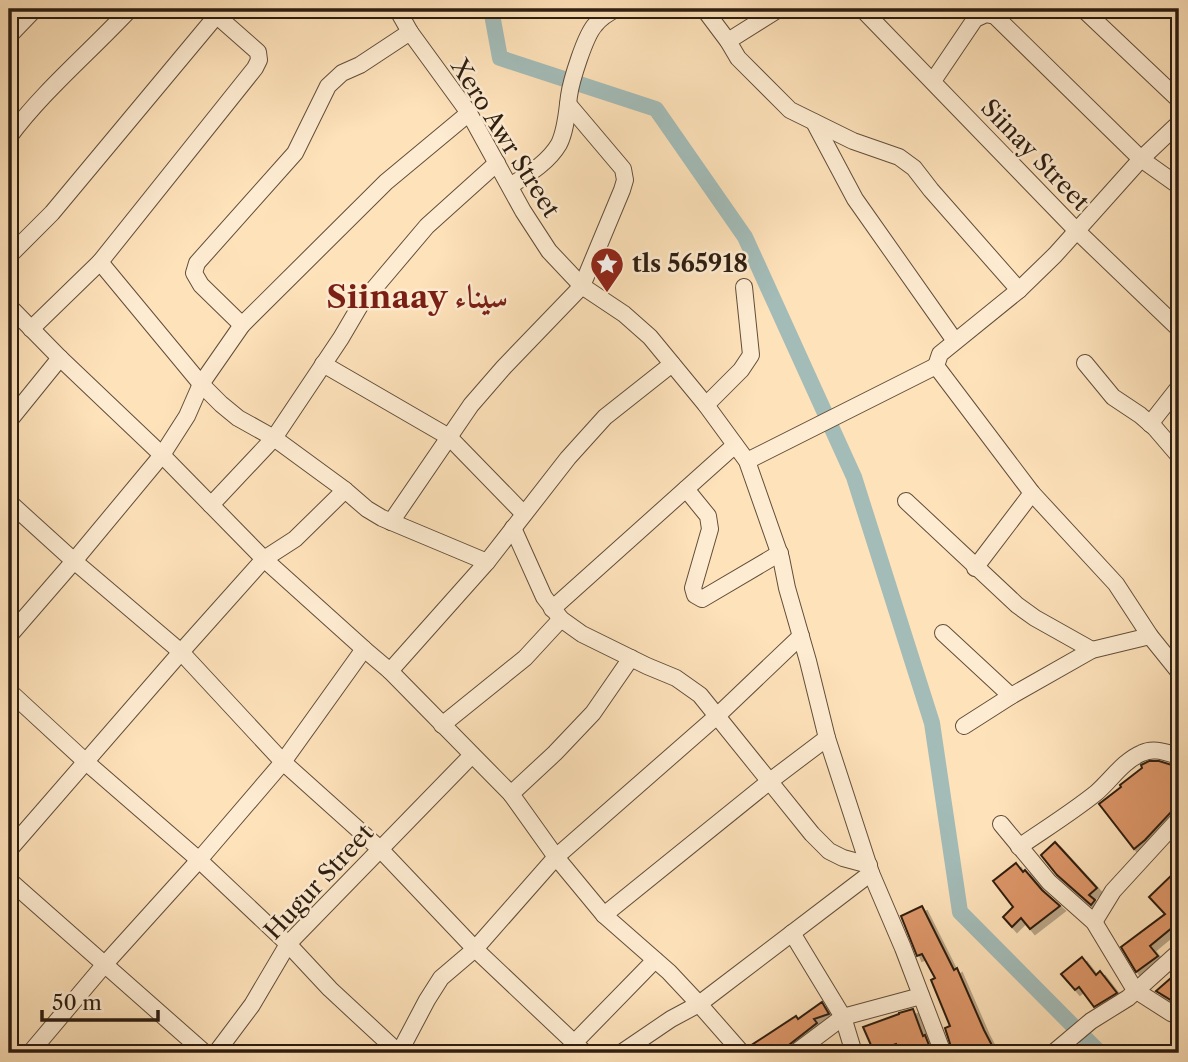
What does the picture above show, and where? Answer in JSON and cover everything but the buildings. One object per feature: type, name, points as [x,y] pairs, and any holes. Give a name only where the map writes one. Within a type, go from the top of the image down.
[{"type":"street","points":[[9,36],[35,9]]},
{"type":"street","points":[[9,137],[22,119],[130,9]]},
{"type":"street","name":"Xero Awr Street","points":[[397,9],[410,32],[469,113],[549,251],[582,286],[624,314],[650,337],[706,405],[747,461],[780,553],[827,738],[870,869],[904,948],[943,1053]]},
{"type":"street","points":[[510,186],[532,172],[559,143],[579,60],[593,26],[602,17],[617,9]]},
{"type":"street","points":[[704,9],[738,58],[790,110],[853,141],[900,157],[914,168],[1019,290]]},
{"type":"street","points":[[728,41],[779,9]]},
{"type":"street","points":[[1083,9],[1179,100]]},
{"type":"street","name":"Siinay Street","points":[[869,11],[1077,231],[1179,329]]},
{"type":"street","points":[[9,256],[52,212],[219,12],[258,52],[259,60],[255,68],[100,262],[31,329]]},
{"type":"street","points":[[933,81],[975,19],[986,14],[995,16],[1142,159],[1179,186]]},
{"type":"street","points":[[242,325],[201,285],[194,273],[197,263],[295,153],[328,86],[342,73],[360,65],[410,32]]},
{"type":"street","points":[[391,522],[471,405],[582,286],[625,180],[623,169],[569,98]]},
{"type":"street","points":[[9,636],[162,456],[187,416],[201,384],[242,325],[386,182],[469,113]]},
{"type":"street","points":[[814,122],[855,199],[955,341]]},
{"type":"street","points":[[747,461],[936,366],[940,354],[1019,290],[1179,123]]},
{"type":"street","points":[[211,505],[274,438],[361,304],[427,226],[497,163]]},
{"type":"street","points":[[100,262],[201,384],[238,418],[274,438],[367,509],[391,522],[487,562]]},
{"type":"street","points":[[706,405],[741,370],[751,355],[744,287]]},
{"type":"street","points":[[9,306],[264,559],[390,671],[511,794],[556,857],[604,915],[655,960],[742,1053]]},
{"type":"street","points":[[9,421],[60,358]]},
{"type":"street","points":[[1084,363],[1113,397],[1150,424],[1179,456]]},
{"type":"street","points":[[323,364],[449,437],[524,514]]},
{"type":"street","points":[[390,671],[487,562],[568,458],[605,417],[672,364]]},
{"type":"street","points":[[936,366],[1032,493],[1116,583],[1150,636],[1179,672]]},
{"type":"street","points":[[1150,424],[1179,387]]},
{"type":"street","points":[[442,725],[525,657],[556,614],[686,489],[736,445]]},
{"type":"street","points":[[686,489],[708,516],[710,529],[693,588],[695,595],[702,599],[780,553]]},
{"type":"street","points":[[9,850],[264,559],[295,539],[345,490]]},
{"type":"street","points":[[975,568],[1032,493]]},
{"type":"street","points":[[906,501],[1017,605],[1092,650]]},
{"type":"street","points":[[9,502],[181,652],[283,762],[380,849],[475,949],[579,1048],[655,960]]},
{"type":"street","points":[[513,528],[544,597],[556,614],[582,634],[687,684],[718,716],[812,834],[829,851],[870,869],[699,1004],[671,1019],[621,1053]]},
{"type":"street","points":[[943,633],[1011,696]]},
{"type":"street","points":[[9,691],[198,860],[399,1053],[441,978],[475,949],[556,857],[718,716],[801,636]]},
{"type":"street","points":[[964,726],[1092,650],[1150,636]]},
{"type":"street","points":[[30,1053],[283,762],[364,649]]},
{"type":"street","points":[[511,794],[593,713],[631,658]]},
{"type":"street","points":[[604,915],[827,738]]},
{"type":"street","points":[[1019,847],[1076,809],[1144,751],[1159,750],[1179,756]]},
{"type":"street","name":"Hugur Street","points":[[216,1053],[252,1005],[288,944],[472,755]]},
{"type":"street","points":[[1094,922],[1113,891],[1179,819]]},
{"type":"street","points":[[1001,824],[1060,893],[1094,922],[1135,990],[1179,1016]]},
{"type":"street","points":[[9,880],[205,1053]]},
{"type":"street","points":[[792,933],[843,1017],[854,1053]]},
{"type":"street","points":[[1053,1053],[1091,1021],[1128,998],[1179,952]]},
{"type":"street","points":[[795,1053],[843,1017],[921,996]]},
{"type":"waterway","points":[[491,9],[500,58],[656,109],[745,237],[854,477],[932,723],[960,912],[1100,1053]]},
{"type":"place","name":"tls 565918","points":[[607,294]]},
{"type":"district","name":"Siinaay سيناء","points":[[417,297]]}]
